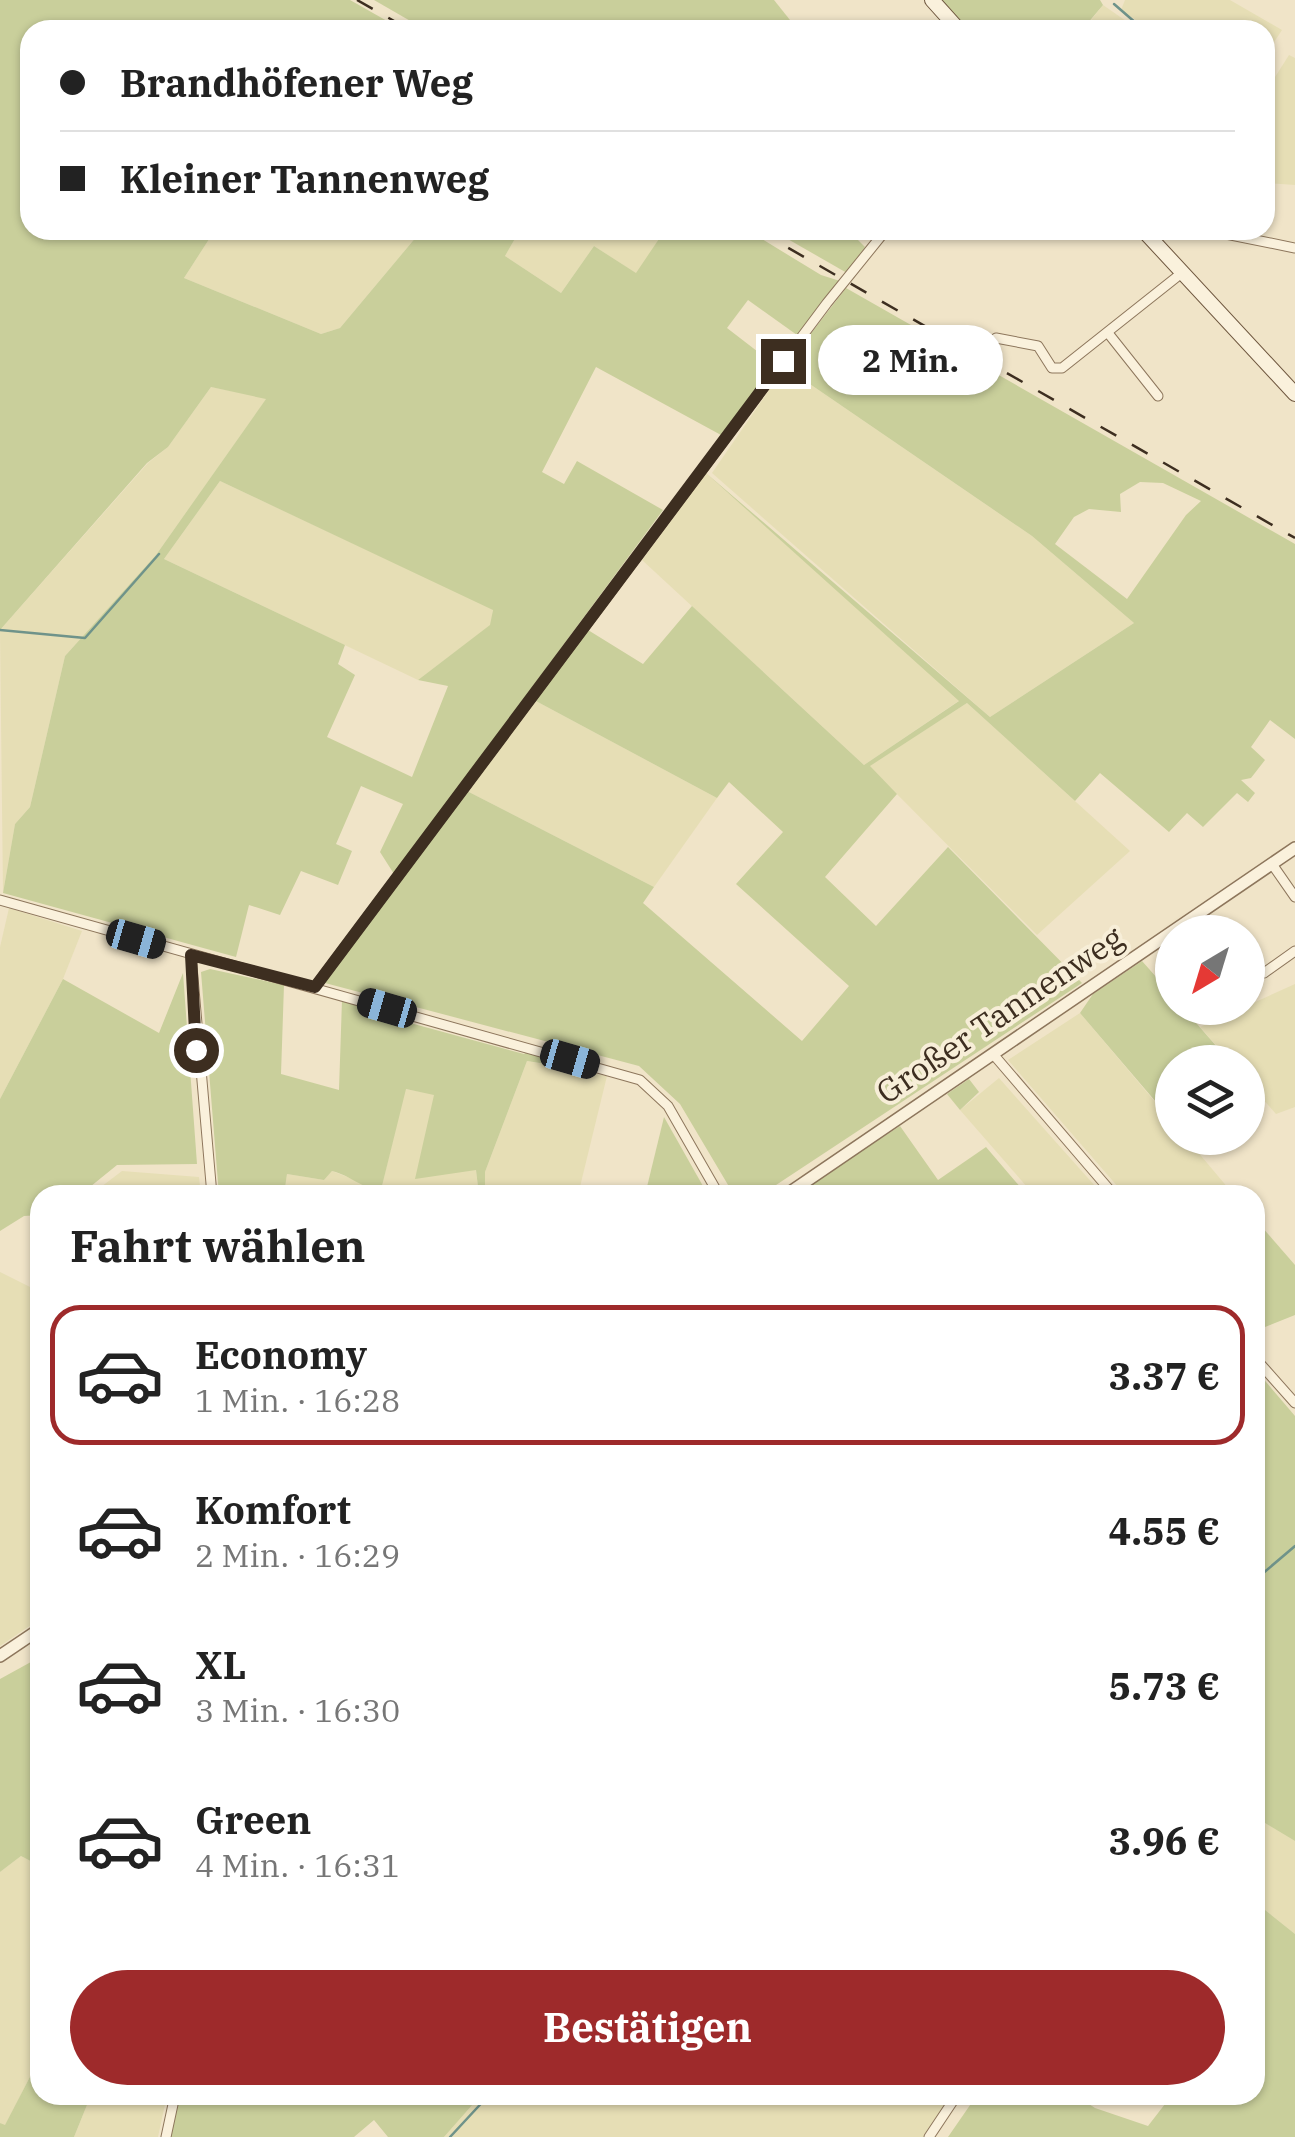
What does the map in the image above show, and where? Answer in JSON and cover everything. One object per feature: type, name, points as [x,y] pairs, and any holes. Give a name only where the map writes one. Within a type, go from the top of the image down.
[{"type":"main road","points":[[932,0],[950,20]]},
{"type":"main road","points":[[1156,240],[1295,394]]},
{"type":"street","points":[[315,987],[826,303],[878,240]]},
{"type":"street","points":[[1255,240],[1295,248]]},
{"type":"street","points":[[996,338],[1038,346],[1052,368],[1062,368],[1183,272]]},
{"type":"street","points":[[1108,334],[1158,396]]},
{"type":"street","name":"Großer Tannenweg","points":[[801,1185],[1295,848]]},
{"type":"street","points":[[1272,864],[1295,896]]},
{"type":"street","points":[[0,900],[640,1080],[668,1106],[713,1185]]},
{"type":"street","points":[[1265,972],[1295,951]]},
{"type":"street","points":[[191,955],[211,1185]]},
{"type":"street","points":[[993,1054],[1105,1185]]},
{"type":"street","points":[[1265,1370],[1295,1404]]},
{"type":"street","points":[[0,1656],[30,1636]]},
{"type":"street","points":[[166,2137],[173,2105]]},
{"type":"street","points":[[928,2137],[950,2105]]},
{"type":"shaded area","points":[[1125,0],[1230,0],[1265,20],[1136,20],[1121,10]]},
{"type":"shaded area","points":[[1103,5],[1125,20],[1091,20]]},
{"type":"shaded area","points":[[1289,55],[1295,58],[1295,185],[1275,184],[1275,77]]},
{"type":"shaded area","points":[[209,240],[414,240],[340,328],[321,334],[184,278]]},
{"type":"shaded area","points":[[514,240],[659,240],[637,274],[594,246],[561,293],[505,256]]},
{"type":"shaded area","points":[[785,367],[1032,536],[1134,623],[990,717],[712,473]]},
{"type":"shaded area","points":[[211,387],[267,398],[156,555],[65,656],[30,807],[15,824],[3,893],[0,630],[148,463],[168,447]]},
{"type":"shaded area","points":[[706,473],[960,700],[864,765],[642,560]]},
{"type":"shaded area","points":[[220,481],[493,609],[491,625],[418,680],[164,559]]},
{"type":"shaded area","points":[[534,700],[717,798],[654,887],[467,791]]},
{"type":"shaded area","points":[[967,703],[1130,851],[1037,935],[869,766]]},
{"type":"shaded area","points":[[9,908],[82,931],[63,979],[0,1099],[0,947]]},
{"type":"shaded area","points":[[1295,984],[1295,1107],[1276,1114],[1265,1101],[1265,1045],[1216,1045],[1200,1027],[1265,1025],[1265,998]]},
{"type":"shaded area","points":[[1080,1013],[1155,1102],[1155,1155],[1200,1155],[1226,1185],[1116,1185],[1008,1060]]},
{"type":"shaded area","points":[[527,1061],[607,1076],[580,1185],[485,1185],[485,1172]]},
{"type":"shaded area","points":[[999,1078],[1094,1185],[1025,1185],[960,1110]]},
{"type":"shaded area","points":[[405,1089],[434,1094],[476,1170],[478,1185],[382,1185]]},
{"type":"shaded area","points":[[122,1171],[199,1177],[200,1185],[104,1185]]},
{"type":"shaded area","points":[[332,1171],[368,1185],[285,1185],[287,1174],[324,1180]]},
{"type":"shaded area","points":[[0,1272],[30,1287],[30,1626],[0,1646]]},
{"type":"shaded area","points":[[1265,1823],[1295,1841],[1295,1934],[1265,1910]]},
{"type":"shaded area","points":[[21,1856],[30,1861],[30,2077],[5,2126],[0,2123],[0,1872]]},
{"type":"shaded area","points":[[87,2105],[165,2105],[158,2137],[74,2137]]},
{"type":"shaded area","points":[[472,2105],[945,2105],[924,2137],[444,2137]]},
{"type":"green space","points":[[0,0],[350,0],[385,20],[20,20],[20,240],[209,240],[184,278],[321,334],[340,328],[414,240],[514,240],[505,256],[561,293],[594,246],[636,273],[658,240],[763,240],[821,275],[840,281],[797,335],[748,300],[727,328],[775,365],[721,435],[596,367],[542,472],[564,484],[577,461],[663,510],[394,874],[380,852],[403,804],[361,786],[336,844],[352,851],[338,885],[301,871],[280,915],[249,905],[236,957],[3,893],[15,824],[30,807],[65,656],[156,555],[266,399],[211,387],[168,447],[147,463],[0,630]],"holes":[[[220,481],[493,610],[490,625],[418,680],[448,686],[412,777],[327,737],[355,675],[338,664],[345,645],[164,559]]]},
{"type":"green space","points":[[374,0],[774,0],[790,20],[409,20]]},
{"type":"green space","points":[[939,0],[1100,0],[1103,5],[1090,20],[958,20]]},
{"type":"green space","points":[[789,240],[858,240],[865,247],[847,273]]},
{"type":"green space","points":[[846,288],[1295,544],[1295,739],[1270,720],[1251,747],[1265,760],[1251,778],[1241,780],[1255,793],[1248,802],[1237,793],[1203,827],[1187,813],[1169,832],[1100,773],[1075,801],[967,703],[870,766],[897,794],[825,877],[876,926],[948,847],[1082,983],[776,1185],[728,1185],[680,1104],[639,1066],[325,983],[467,791],[654,887],[643,903],[802,1041],[849,986],[736,884],[783,832],[729,782],[717,798],[534,700],[588,630],[643,664],[692,606],[864,765],[959,701],[706,473],[990,717],[1134,623],[1032,536],[785,367]],"holes":[[[1140,482],[1163,483],[1201,501],[1186,515],[1127,599],[1055,544],[1074,517],[1089,509],[1121,512],[1120,494]]]},
{"type":"green space","points":[[1142,961],[1155,976],[1155,1025],[1198,1025],[1215,1045],[1155,1045],[1155,1101],[1080,1013],[1093,994]]},
{"type":"green space","points":[[210,969],[284,985],[281,1074],[339,1090],[342,1000],[369,1007],[370,1012],[524,1054],[531,1049],[608,1074],[527,1061],[485,1172],[485,1185],[478,1185],[476,1170],[415,1179],[434,1095],[406,1089],[382,1185],[363,1185],[332,1171],[324,1180],[287,1174],[285,1185],[218,1185],[201,972]]},
{"type":"green space","points":[[183,973],[197,1164],[117,1165],[92,1185],[30,1185],[30,1216],[0,1231],[0,1099],[63,979],[159,1033]]},
{"type":"green space","points":[[969,1079],[979,1092],[960,1110],[947,1094]]},
{"type":"green space","points":[[664,1117],[702,1185],[647,1185]]},
{"type":"green space","points":[[900,1126],[938,1180],[986,1147],[1018,1185],[808,1185]]},
{"type":"green space","points":[[1265,1230],[1295,1265],[1295,1315],[1265,1327]]},
{"type":"green space","points":[[1265,1381],[1295,1416],[1295,1841],[1265,1823]]},
{"type":"green space","points":[[30,1662],[30,1861],[21,1856],[0,1872],[0,1679]]},
{"type":"green space","points":[[1265,1910],[1295,1934],[1295,2137],[948,2137],[970,2105],[1090,2105],[1148,2126],[1164,2105],[1265,2105]]},
{"type":"green space","points":[[30,2077],[30,2105],[87,2105],[74,2137],[0,2137],[0,2123],[5,2125]]},
{"type":"green space","points":[[178,2105],[472,2105],[444,2137],[388,2137],[374,2120],[354,2137],[170,2137]]},
{"type":"waterway","points":[[1114,4],[1132,20]]},
{"type":"waterway","points":[[0,630],[85,638],[159,554]]},
{"type":"waterway","points":[[1265,1572],[1295,1546]]},
{"type":"waterway","points":[[450,2137],[480,2105]]},
{"type":"railway","points":[[357,0],[392,20]]},
{"type":"railway","points":[[774,240],[1295,538]]},
{"type":"route","points":[[196,1050],[191,955],[315,987],[783,361]]}]
